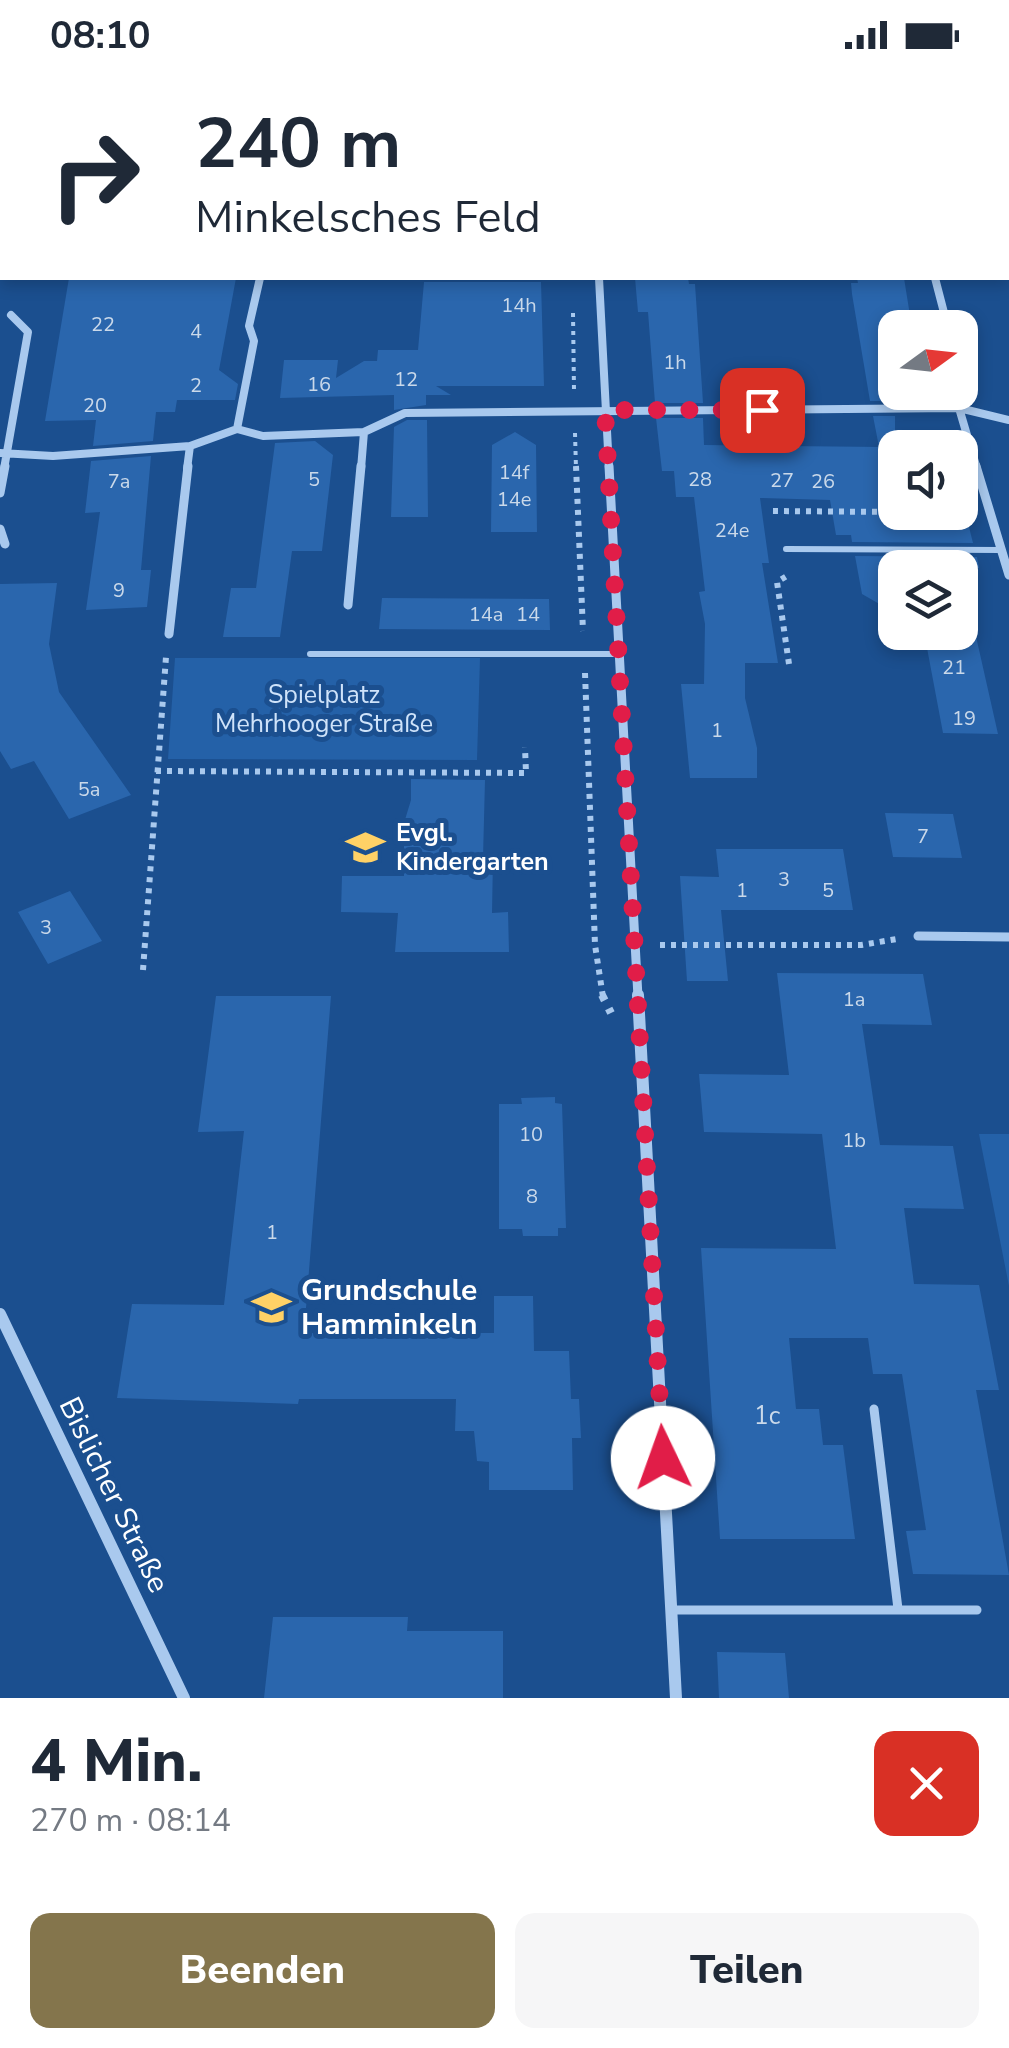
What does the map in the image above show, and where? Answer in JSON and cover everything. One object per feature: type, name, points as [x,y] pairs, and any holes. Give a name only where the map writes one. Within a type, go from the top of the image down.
[{"type":"street","points":[[238,429],[254,341],[249,326],[260,280]]},
{"type":"street","points":[[599,280],[676,1698]]},
{"type":"street","points":[[936,280],[943,310]]},
{"type":"street","points":[[0,493],[3,453],[28,332],[12,314]]},
{"type":"street","points":[[3,453],[52,456],[190,446],[238,429],[263,436],[364,432],[406,413],[878,408]]},
{"type":"street","points":[[960,410],[1009,574]]},
{"type":"street","points":[[967,410],[1009,420]]},
{"type":"street","points":[[348,604],[364,432]]},
{"type":"street","points":[[168,634],[190,446]]},
{"type":"street","points":[[0,529],[5,544]]},
{"type":"street","points":[[918,936],[1009,937]]},
{"type":"street","name":"Bislicher Straße","points":[[0,1314],[184,1698]]},
{"type":"lane","points":[[786,548],[1002,550]]},
{"type":"lane","points":[[310,654],[621,654]]},
{"type":"lane","points":[[874,1409],[898,1610]]},
{"type":"lane","points":[[671,1610],[977,1610]]},
{"type":"path","points":[[573,296],[594,945],[602,994],[618,1027]]},
{"type":"path","points":[[773,511],[878,512]]},
{"type":"path","points":[[978,514],[990,514]]},
{"type":"path","points":[[786,548],[790,574],[777,582],[789,664]]},
{"type":"path","points":[[143,970],[168,634]]},
{"type":"path","points":[[156,771],[526,773],[525,747]]},
{"type":"path","points":[[594,945],[861,945],[918,936]]},
{"type":"green space","name":"Spielplatz Mehrhooger Straße","points":[[175,658],[480,658],[477,760],[168,759]]},
{"type":"green space","points":[[979,1134],[1009,1134],[1009,1286]]},
{"type":"building","points":[[69,280],[236,280],[219,370],[238,384],[235,400],[177,400],[175,412],[156,412],[153,441],[93,446],[96,420],[45,421]]},
{"type":"building","points":[[635,280],[688,280],[689,284],[695,284],[703,403],[655,403],[648,312],[638,312]]},
{"type":"building","points":[[904,280],[909,310],[878,310],[878,401],[870,401],[851,283]]},
{"type":"building","points":[[424,282],[541,282],[544,386],[436,386],[451,395],[426,395],[426,405],[394,410],[394,395],[280,398],[284,360],[338,360],[336,378],[364,361],[377,361],[378,350],[418,350]]},
{"type":"building","points":[[873,416],[895,416],[895,430],[878,430],[878,442]]},
{"type":"building","points":[[656,418],[703,418],[704,445],[878,447],[878,530],[970,530],[973,543],[852,542],[851,535],[836,535],[830,500],[760,498],[769,563],[762,563],[778,663],[745,663],[745,698],[757,748],[757,778],[690,778],[681,684],[704,684],[705,624],[699,592],[705,591],[694,497],[676,497],[674,471],[662,471]]},
{"type":"building","points":[[407,420],[427,420],[428,517],[391,517],[394,427]]},
{"type":"building","points":[[515,432],[536,445],[537,532],[491,532],[492,445]]},
{"type":"building","points":[[315,441],[333,455],[322,551],[292,551],[280,637],[223,637],[231,588],[256,588],[275,443]]},
{"type":"building","points":[[151,456],[141,570],[151,570],[147,607],[86,610],[100,512],[85,513],[91,461]]},
{"type":"building","points":[[855,556],[878,556],[878,603],[862,594]]},
{"type":"building","points":[[57,583],[49,644],[59,692],[131,795],[69,819],[34,761],[11,769],[0,751],[0,584]]},
{"type":"building","points":[[382,598],[549,599],[550,630],[379,629]]},
{"type":"building","points":[[978,645],[998,734],[943,733],[927,650],[978,650]]},
{"type":"building","points":[[411,779],[485,780],[483,858],[493,858],[492,913],[508,912],[509,952],[395,952],[398,913],[341,912],[342,876],[404,876],[404,823],[411,800]]},
{"type":"building","points":[[885,813],[953,814],[962,858],[893,857]]},
{"type":"building","points":[[716,849],[843,849],[853,910],[721,910],[728,981],[687,981],[680,876],[719,877]]},
{"type":"building","points":[[70,891],[102,941],[48,964],[18,912]]},
{"type":"building","points":[[777,973],[923,974],[932,1025],[862,1024],[880,1145],[953,1146],[964,1209],[904,1208],[914,1284],[979,1285],[999,1390],[976,1390],[1009,1575],[913,1574],[906,1531],[926,1530],[902,1374],[873,1374],[868,1338],[789,1338],[796,1409],[819,1409],[823,1445],[843,1445],[855,1539],[720,1539],[701,1248],[836,1249],[822,1134],[704,1132],[699,1074],[789,1075]]},
{"type":"building","points":[[216,996],[331,996],[304,1333],[494,1333],[494,1296],[533,1296],[534,1351],[569,1351],[571,1399],[579,1399],[581,1438],[572,1438],[573,1490],[489,1490],[489,1462],[477,1461],[474,1431],[455,1431],[456,1399],[299,1399],[298,1404],[117,1398],[132,1304],[224,1305],[244,1131],[198,1132]]},
{"type":"building","points":[[555,1097],[555,1103],[562,1104],[566,1228],[558,1228],[558,1236],[523,1236],[522,1229],[499,1229],[499,1104],[522,1104],[521,1098]]},
{"type":"building","points":[[273,1617],[408,1617],[407,1631],[503,1631],[503,1698],[264,1698]]},
{"type":"building","points":[[717,1652],[785,1653],[789,1698],[719,1698]]},
{"type":"place","name":"Evgl. Kindergarten","points":[[366,847]]},
{"type":"place","name":"Grundschule Hamminkeln","points":[[271,1307]]},
{"type":"route","points":[[663,1458],[605,410],[762,410]]}]
